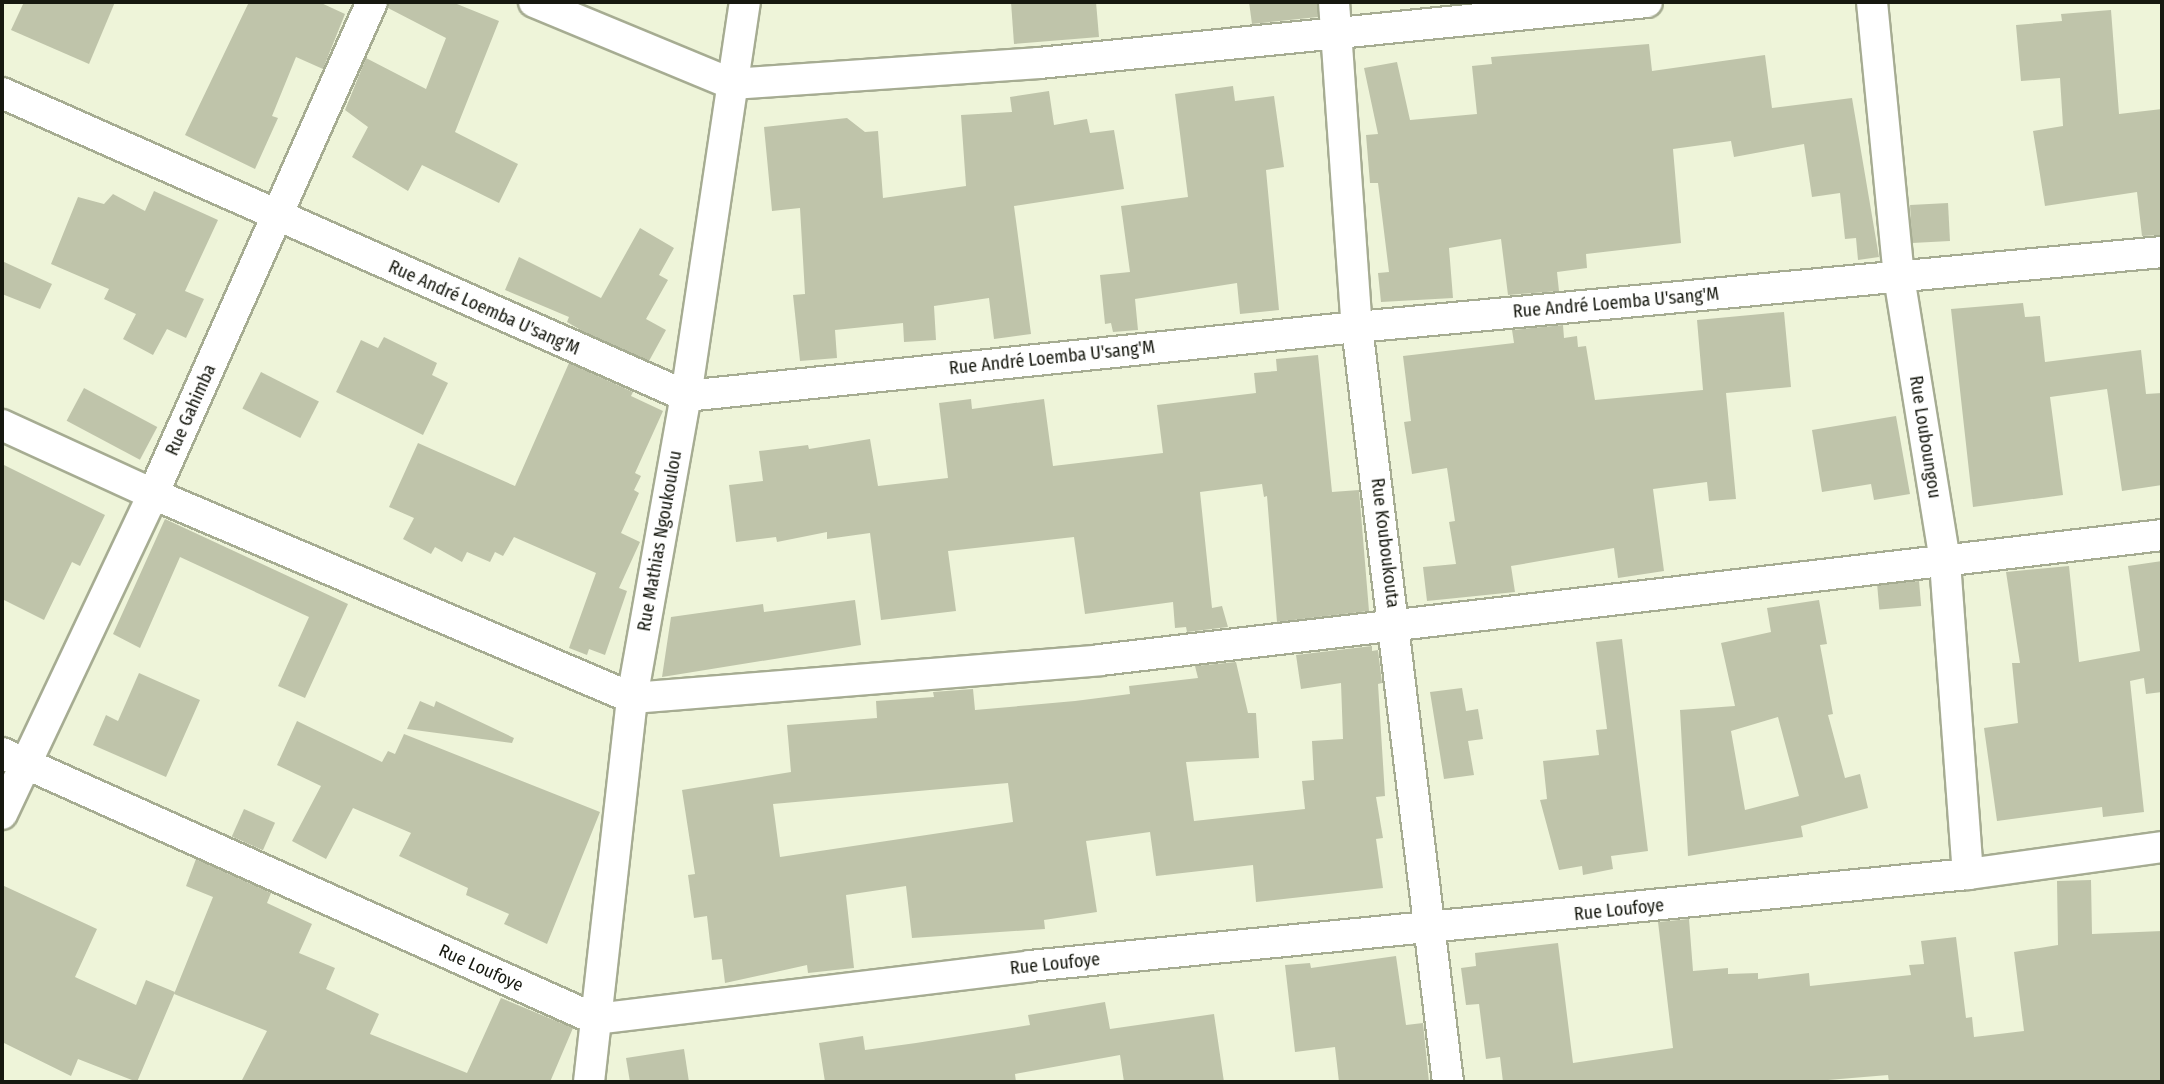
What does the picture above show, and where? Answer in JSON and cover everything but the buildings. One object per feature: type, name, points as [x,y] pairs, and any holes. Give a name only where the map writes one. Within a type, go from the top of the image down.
[{"type":"street","name":"Rue Gahimba","points":[[2,814],[13,759],[153,494],[279,218],[372,2]]},
{"type":"street","points":[[534,2],[732,84],[1039,63],[1647,2]]},
{"type":"street","name":"Rue Mathias Ngoukoulou","points":[[589,1082],[632,698],[686,396],[745,2]]},
{"type":"street","name":"Rue Kouboukouta","points":[[1334,2],[1357,327],[1395,624],[1448,1082]]},
{"type":"street","name":"Rue Louboungou","points":[[1872,2],[1899,277],[1945,562],[1968,874]]},
{"type":"street","name":"Rue André Loemba U'sang'M","points":[[2,93],[686,396],[1357,327],[2162,252]]},
{"type":"street","points":[[2,425],[153,494],[632,698],[1100,660],[2162,535]]},
{"type":"street","name":"Rue Loufoye","points":[[13,759],[595,1020],[1030,966],[1429,930],[1968,874],[2162,847]]}]
